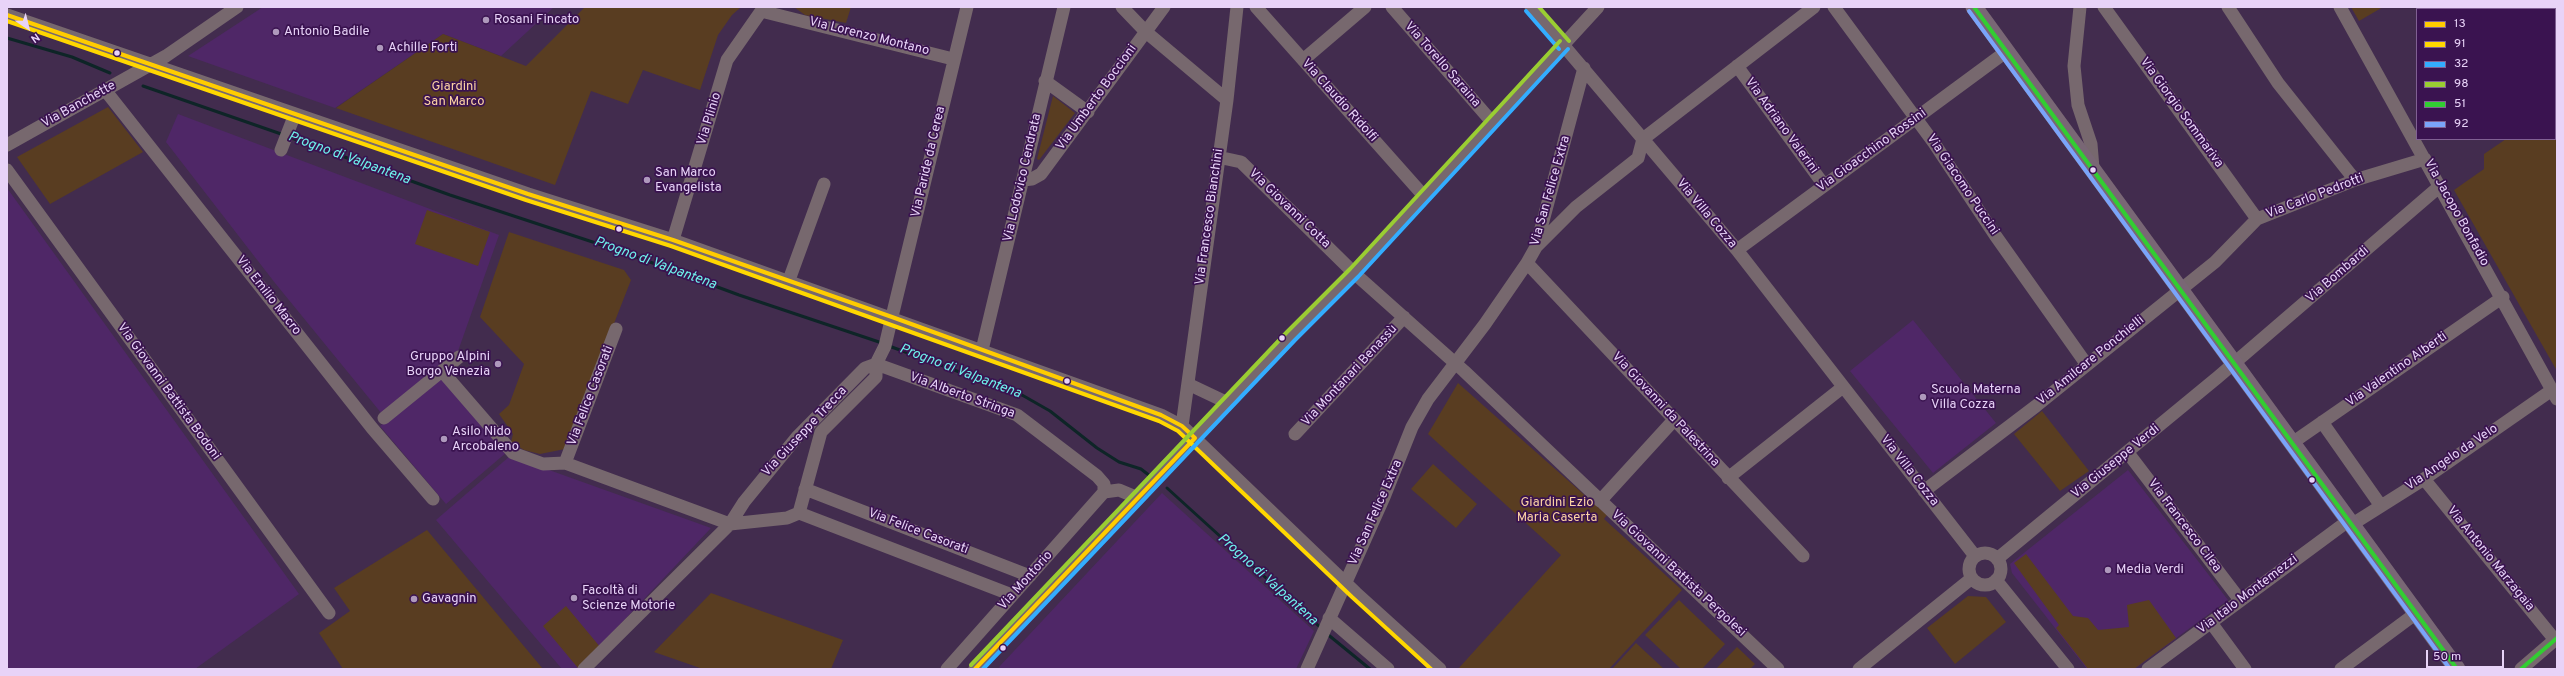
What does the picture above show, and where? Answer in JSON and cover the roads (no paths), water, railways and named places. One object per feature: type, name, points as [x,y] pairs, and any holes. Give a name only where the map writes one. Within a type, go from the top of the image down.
[{"type":"main road","points":[[1974,7],[2182,289],[2349,523],[2457,669]]},
{"type":"street","name":"Via Banchette","points":[[7,146],[151,64],[220,12],[237,7]]},
{"type":"street","name":"Via Paride da Cerea","points":[[892,317],[953,59],[967,7]]},
{"type":"street","name":"Via Lodovico Cendrata","points":[[982,350],[1045,81],[1064,7]]},
{"type":"street","points":[[1122,7],[1146,32],[1227,100]]},
{"type":"street","name":"Via Umberto Boccioni","points":[[1023,180],[1032,179],[1041,174],[1164,7]]},
{"type":"street","name":"Via Francesco Bianchini","points":[[1182,426],[1227,100],[1237,7]]},
{"type":"street","name":"Via Claudio Ridolfi","points":[[1256,7],[1423,195]]},
{"type":"street","points":[[1303,60],[1366,7]]},
{"type":"street","name":"Via Torello Saraina","points":[[1392,7],[1492,122]]},
{"type":"street","name":"Via Villa Cozza","points":[[1531,7],[1737,250],[1975,556]]},
{"type":"street","name":"Via Adriano Valerini","points":[[1643,138],[1814,7]]},
{"type":"street","name":"Via Giacomo Puccini","points":[[1834,7],[1916,119],[2087,364]]},
{"type":"street","points":[[2080,7],[2077,19],[2074,66],[2078,105],[2091,144],[2093,168]]},
{"type":"street","name":"Via Giorgio Sommariva","points":[[2104,7],[2257,219]]},
{"type":"street","name":"Via Jacopo Bonfadio","points":[[2340,7],[2503,297],[2554,394]]},
{"type":"street","name":"Via Lorenzo Montano","points":[[763,9],[953,59]]},
{"type":"street","name":"Via Plinio","points":[[673,240],[727,60],[763,9]]},
{"type":"street","name":"Via Montorio","points":[[975,669],[1228,402],[1354,273],[1423,195],[1564,45],[1592,9]]},
{"type":"street","points":[[2233,9],[2278,83],[2355,180]]},
{"type":"street","points":[[7,15],[528,194],[673,240],[789,280],[1162,416],[1182,426],[1345,583],[1440,669]]},
{"type":"street","name":"Via Gioacchino Rossini","points":[[1737,250],[2007,51]]},
{"type":"street","name":"Via Adriano Valerini","points":[[1737,66],[1824,185]]},
{"type":"street","name":"Via San Felice Extra","points":[[1307,669],[1384,498],[1412,427],[1428,399],[1456,364],[1527,263],[1536,247],[1584,68]]},
{"type":"street","points":[[1045,81],[1088,112]]},
{"type":"street","name":"Via Emilio Macro","points":[[105,90],[372,428],[433,499]]},
{"type":"street","points":[[281,150],[295,114]]},
{"type":"street","points":[[1536,247],[1576,207],[1638,158],[1643,138]]},
{"type":"street","name":"Via Giovanni Cotta","points":[[1218,157],[1241,162],[1354,273]]},
{"type":"street","name":"Via Carlo Pedrotti","points":[[2182,289],[2215,262],[2257,219],[2355,180],[2425,159]]},
{"type":"street","name":"Via Giovanni Battista Bodoni","points":[[7,170],[329,613]]},
{"type":"street","points":[[789,280],[824,184]]},
{"type":"street","name":"Via Bombardi","points":[[2234,363],[2440,186]]},
{"type":"street","points":[[1546,211],[1552,212],[1576,207]]},
{"type":"street","name":"Via Giovanni da Palestrina","points":[[1527,263],[1673,421],[1803,556]]},
{"type":"street","points":[[1354,273],[1456,364]]},
{"type":"street","name":"Via Amilcare Ponchielli","points":[[1924,491],[2182,289]]},
{"type":"street","name":"Via Valentino Alberti","points":[[2292,443],[2503,297]]},
{"type":"street","name":"Via Giuseppe Trecca","points":[[799,513],[821,432],[876,377],[876,364],[885,346],[892,317]]},
{"type":"street","name":"Via Montanari Benassù","points":[[1295,434],[1404,317]]},
{"type":"street","name":"Via Felice Casorati","points":[[565,463],[616,328]]},
{"type":"street","points":[[384,418],[459,357]]},
{"type":"street","name":"Via Giuseppe Verdi","points":[[1997,559],[2128,453],[2234,363]]},
{"type":"street","name":"Via Giuseppe Trecca","points":[[584,669],[730,524],[744,502],[797,437],[865,368],[876,364]]},
{"type":"street","name":"Via Alberto Stringa","points":[[876,364],[1017,415],[1097,476],[1104,484],[1104,492]]},
{"type":"street","name":"Via Giovanni Battista Pergolesi","points":[[1456,364],[1778,669]]},
{"type":"street","name":"Via Felice Casorati","points":[[442,371],[513,453],[543,464],[565,463],[730,524]]},
{"type":"street","points":[[1188,384],[1228,402]]},
{"type":"street","points":[[1728,478],[1843,387]]},
{"type":"street","name":"Via Angelo da Velo","points":[[2349,523],[2381,506],[2424,479],[2554,394]]},
{"type":"street","points":[[1600,501],[1673,421]]},
{"type":"street","points":[[2322,422],[2381,506]]},
{"type":"street","name":"Via Francesco Cilea","points":[[2128,453],[2240,600]]},
{"type":"street","name":"Via Antonio Marzagaia","points":[[2424,479],[2556,639]]},
{"type":"street","name":"Via Felice Casorati","points":[[805,489],[1030,576]]},
{"type":"street","points":[[1104,492],[1119,490],[1138,498]]},
{"type":"street","name":"Via Montorio","points":[[947,669],[1104,492]]},
{"type":"street","points":[[730,524],[787,518],[799,513]]},
{"type":"street","name":"Via Felice Casorati","points":[[799,513],[1012,595]]},
{"type":"street","name":"Via Italo Montemezzi","points":[[2148,669],[2212,624],[2240,600],[2349,523]]},
{"type":"street","points":[[1989,554],[1997,559],[2000,570],[1996,580],[1986,585],[1976,582],[1972,578],[1969,566],[1975,556],[1989,554]]},
{"type":"street","points":[[1859,669],[1972,578]]},
{"type":"street","points":[[1996,580],[2068,669]]},
{"type":"street","points":[[2341,669],[2415,614]]},
{"type":"street","points":[[1328,620],[1388,669]]},
{"type":"street","points":[[2212,624],[2245,669]]},
{"type":"street","points":[[2521,669],[2556,639]]},
{"type":"waterway","name":"Progno di Valpantena","points":[[7,38],[72,57],[110,73]]},
{"type":"waterway","name":"Progno di Valpantena","points":[[143,86],[284,135]]},
{"type":"waterway","name":"Progno di Valpantena","points":[[289,137],[450,195],[623,252],[739,295],[882,343]]},
{"type":"waterway","name":"Progno di Valpantena","points":[[889,346],[1022,395],[1050,411],[1097,448],[1119,462],[1141,469],[1150,476]]},
{"type":"waterway","name":"Progno di Valpantena","points":[[1167,488],[1321,628]]},
{"type":"waterway","name":"Progno di Valpantena","points":[[1326,633],[1370,669]]},
{"type":"place","name":"Rosani Fincato","points":[[486,20]]},
{"type":"place","name":"Antonio Badile","points":[[276,32]]},
{"type":"place","name":"Achille Forti","points":[[380,48]]},
{"type":"place","name":"San Marco Evangelista","points":[[647,180]]},
{"type":"place","name":"Gruppo Alpini Borgo Venezia","points":[[498,364]]},
{"type":"place","name":"Scuola Materna Villa Cozza","points":[[1923,397]]},
{"type":"place","name":"Asilo Nido Arcobaleno","points":[[444,439]]},
{"type":"place","name":"Media Verdi","points":[[2108,570]]},
{"type":"place","name":"Facoltà di Scienze Motorie","points":[[574,598]]},
{"type":"place","name":"Gavagnin","points":[[414,599]]},
{"type":"park label","name":"Giardini San Marco","points":[[454,94]]},
{"type":"park label","name":"Giardini Ezio Maria Caserta","points":[[1557,510]]}]
